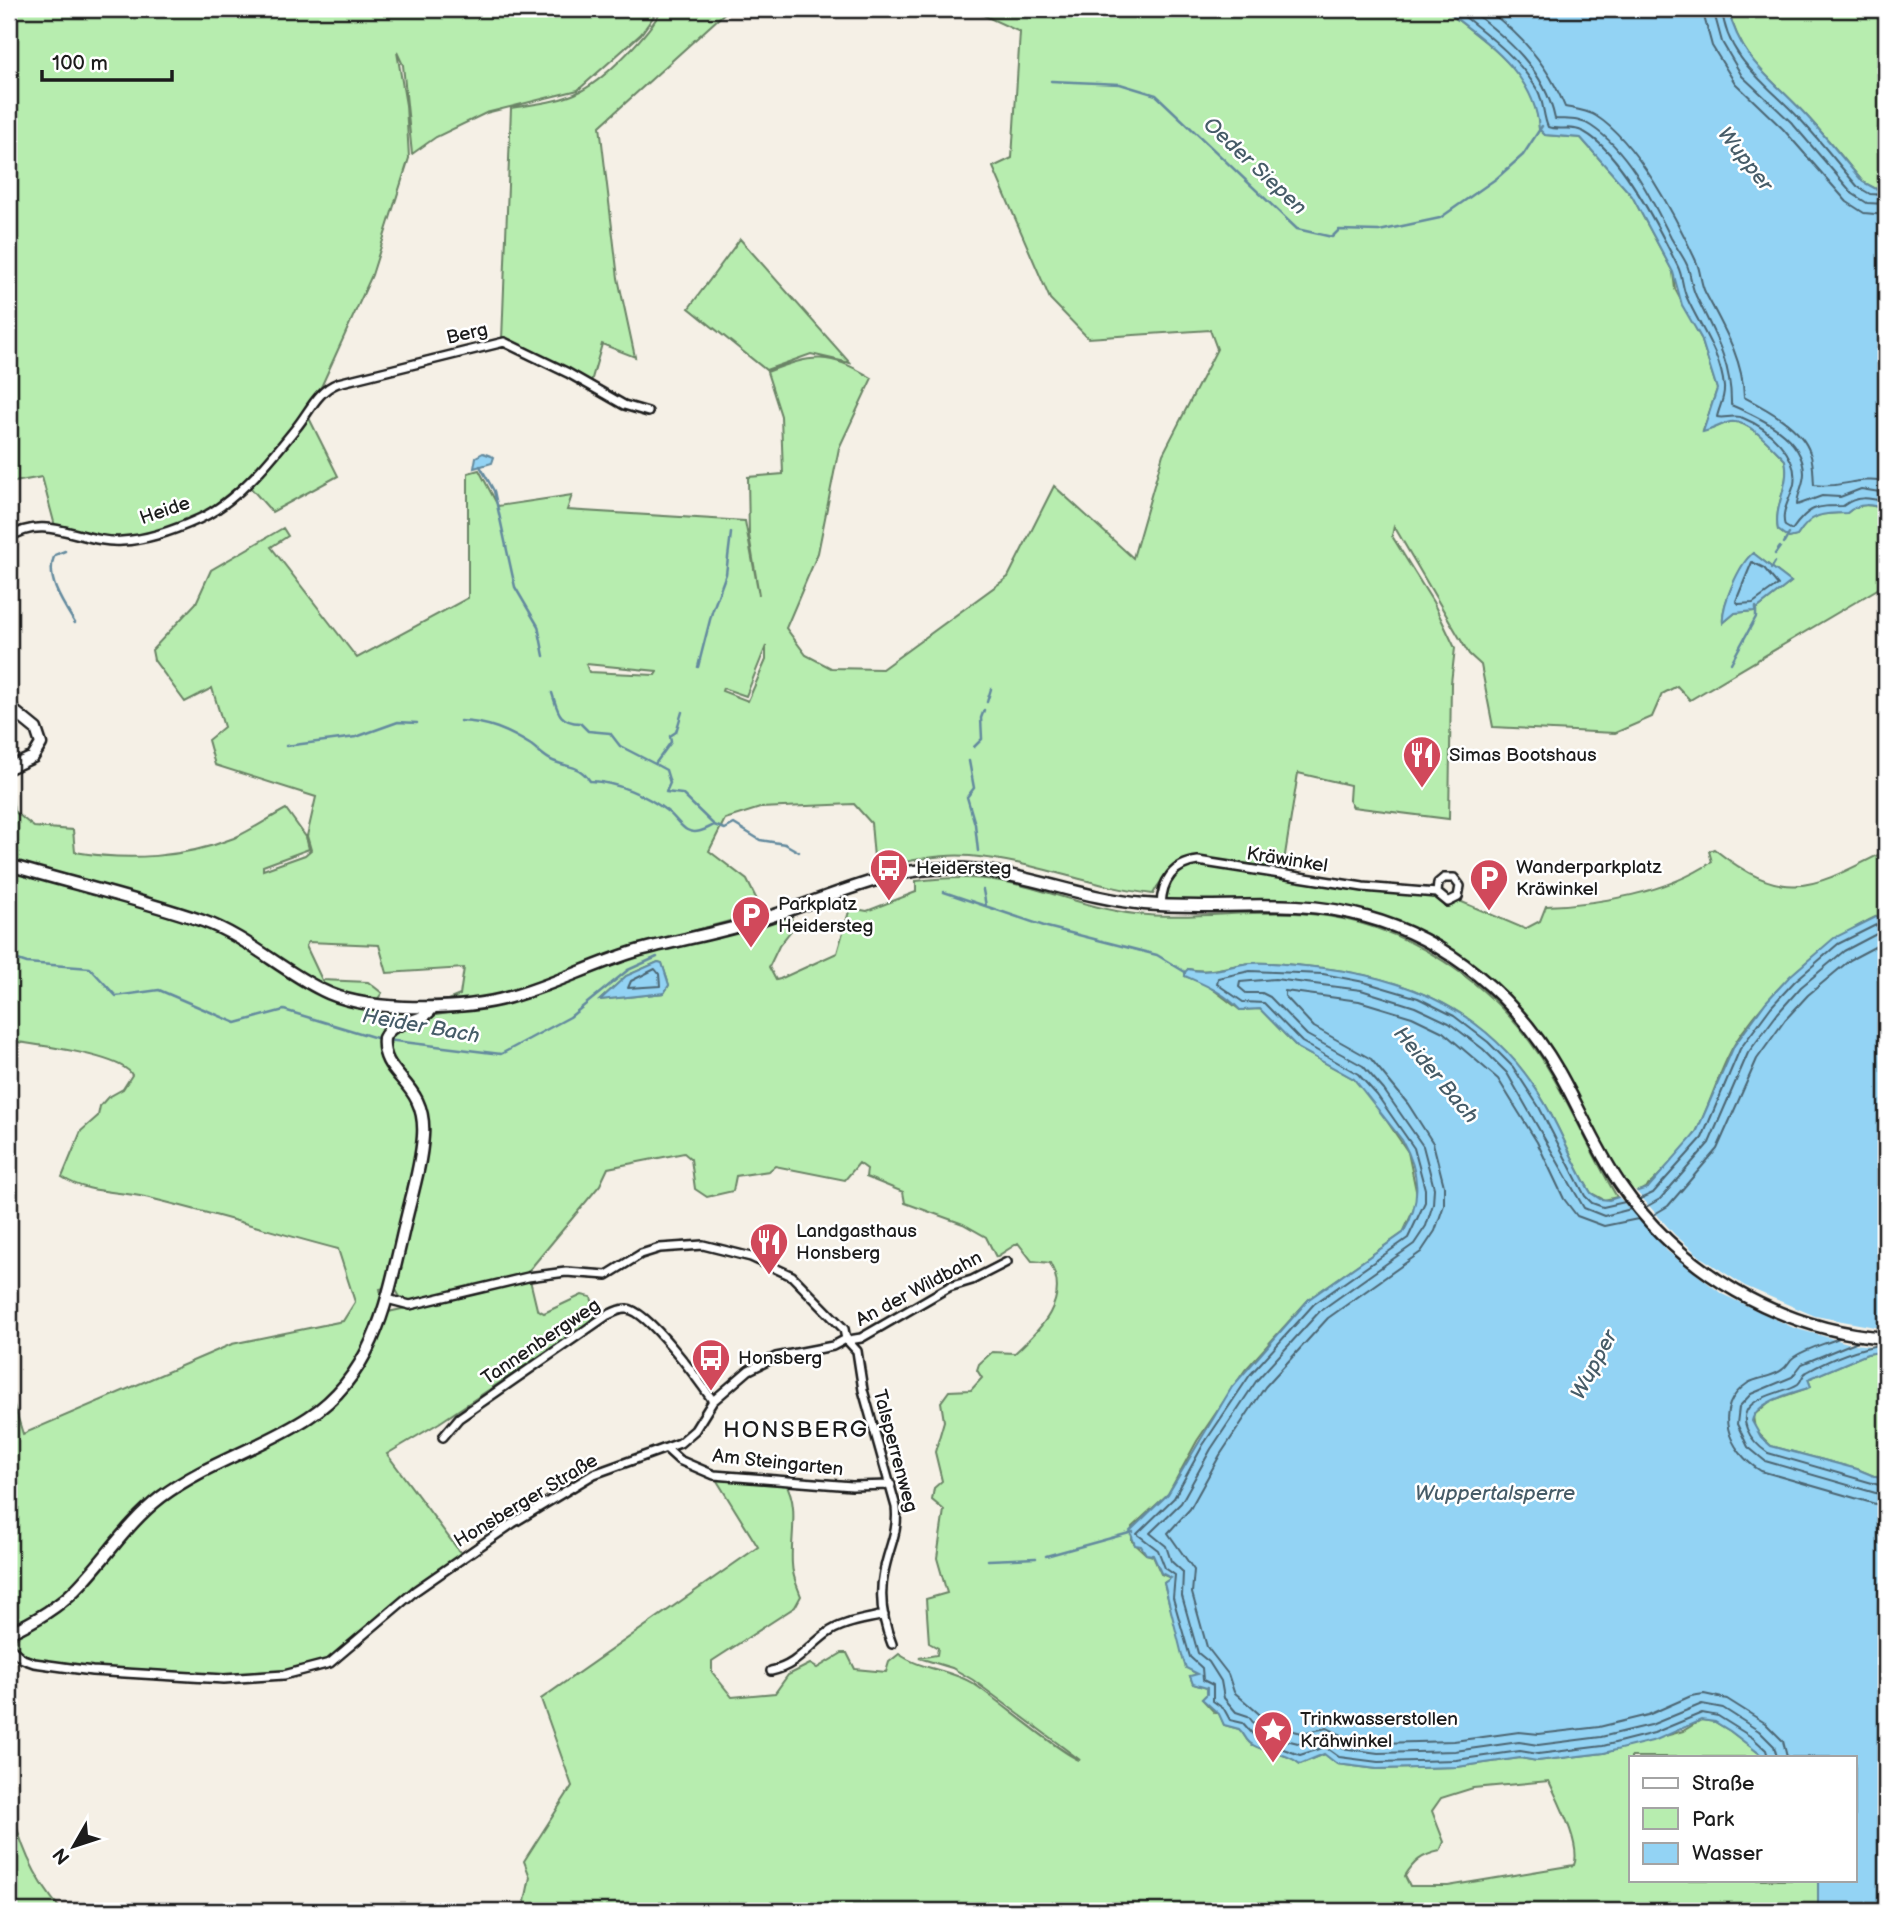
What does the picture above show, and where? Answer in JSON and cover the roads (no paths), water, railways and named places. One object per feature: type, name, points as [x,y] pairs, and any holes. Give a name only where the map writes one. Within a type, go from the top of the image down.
[{"type":"main road","points":[[9,707],[36,729],[41,744],[33,757],[9,768]]},
{"type":"main road","points":[[9,865],[205,922],[319,989],[344,999],[381,1006],[433,1007],[508,998],[639,951],[743,925],[872,881],[925,869],[970,867],[1003,871],[1087,894],[1161,905],[1272,904],[1330,909],[1390,924],[1436,946],[1497,991],[1535,1034],[1562,1077],[1608,1165],[1632,1200],[1664,1236],[1701,1268],[1736,1292],[1805,1322],[1842,1332],[1886,1338]]},
{"type":"main road","points":[[9,1633],[46,1614],[75,1590],[115,1541],[161,1497],[194,1475],[284,1432],[313,1415],[334,1395],[367,1353],[387,1299],[418,1171],[424,1132],[420,1101],[388,1062],[383,1040],[393,1027],[426,1016],[433,1007]]},
{"type":"street","name":"Berg","points":[[322,390],[338,383],[504,342],[568,373],[624,405],[648,412]]},
{"type":"street","name":"Heide","points":[[9,538],[19,531],[49,527],[120,542],[200,519],[230,498],[282,445],[322,390]]},
{"type":"street","name":"Kräwinkel","points":[[1161,905],[1162,887],[1168,877],[1184,864],[1198,861],[1363,887],[1437,893]]},
{"type":"street","points":[[387,1299],[410,1305],[528,1277],[566,1272],[607,1275],[641,1254],[660,1248],[703,1245],[751,1257],[792,1276],[844,1329],[846,1339]]},
{"type":"street","name":"An der Wildbahn","points":[[846,1339],[861,1338],[949,1287],[972,1280],[1007,1262]]},
{"type":"street","name":"Tannenbergweg","points":[[443,1437],[470,1410],[606,1316],[622,1310],[635,1311],[651,1326],[713,1401]]},
{"type":"street","name":"Honsberger Straße","points":[[9,1647],[20,1657],[34,1662],[92,1671],[224,1679],[262,1678],[310,1670],[330,1663],[348,1650],[386,1612],[524,1516],[594,1475],[668,1450],[695,1430],[713,1401],[763,1362],[833,1346],[846,1339]]},
{"type":"street","name":"Talsperrenweg","points":[[846,1339],[853,1343],[857,1351],[863,1390],[891,1485],[898,1525],[883,1573],[884,1615],[892,1644]]},
{"type":"street","name":"Am Steingarten","points":[[668,1450],[679,1460],[714,1475],[852,1486],[891,1485]]},
{"type":"street","points":[[771,1671],[802,1658],[827,1633],[840,1626],[884,1615]]},
{"type":"water","name":"Wupper","points":[[1444,9],[1728,9],[1740,42],[1748,55],[1811,120],[1863,182],[1876,189],[1886,188],[1886,510],[1866,505],[1847,513],[1818,516],[1807,523],[1797,536],[1789,538],[1778,530],[1778,512],[1786,478],[1785,460],[1760,435],[1737,422],[1703,432],[1717,389],[1701,338],[1682,305],[1673,272],[1632,196],[1581,138],[1545,135],[1539,129],[1528,91],[1518,75],[1491,46]]},
{"type":"water","points":[[483,453],[494,457],[492,463],[474,468],[476,457]]},
{"type":"water","points":[[1753,553],[1791,582],[1754,611],[1735,613],[1723,623],[1732,586],[1742,566]]},
{"type":"water","name":"Wuppertalsperre","points":[[1886,912],[1886,1351],[1867,1354],[1808,1379],[1811,1387],[1768,1403],[1760,1408],[1752,1421],[1761,1437],[1771,1446],[1857,1469],[1886,1481],[1886,1911],[1814,1911],[1818,1904],[1818,1882],[1856,1882],[1856,1756],[1763,1756],[1715,1722],[1701,1720],[1656,1740],[1604,1753],[1537,1761],[1520,1758],[1457,1767],[1377,1769],[1337,1764],[1324,1754],[1300,1764],[1289,1757],[1253,1745],[1239,1729],[1224,1725],[1219,1714],[1202,1699],[1207,1694],[1207,1688],[1193,1684],[1190,1676],[1198,1674],[1186,1668],[1164,1583],[1171,1578],[1161,1573],[1153,1555],[1146,1554],[1141,1546],[1135,1545],[1130,1531],[1168,1494],[1232,1387],[1309,1299],[1403,1233],[1413,1210],[1416,1187],[1412,1164],[1402,1140],[1354,1079],[1298,1048],[1260,1009],[1240,1010],[1221,994],[1185,976],[1185,972],[1188,969],[1212,970],[1251,963],[1305,966],[1378,978],[1443,1003],[1472,1021],[1499,1044],[1523,1070],[1544,1102],[1591,1193],[1600,1199],[1609,1200],[1648,1188],[1696,1133],[1734,1046],[1766,1002],[1790,976],[1834,938]]},
{"type":"water","points":[[658,962],[662,963],[669,985],[664,993],[600,1000],[626,976]]},
{"type":"waterway","name":"Oeder Siepen","points":[[1051,81],[1120,84],[1156,95],[1297,229],[1332,237],[1339,230],[1379,231],[1440,218],[1497,178],[1523,155],[1542,126]]},
{"type":"waterway","points":[[480,466],[494,491],[515,587],[538,626],[544,656]]},
{"type":"waterway","points":[[698,667],[712,612],[726,574],[731,533]]},
{"type":"waterway","points":[[1784,543],[1789,534]]},
{"type":"waterway","points":[[1775,554],[1780,547]]},
{"type":"waterway","points":[[65,551],[55,555],[52,563],[53,581],[75,623]]},
{"type":"waterway","points":[[1771,569],[1775,562]]},
{"type":"waterway","points":[[1731,663],[1756,617],[1756,607]]},
{"type":"waterway","points":[[987,702],[991,689]]},
{"type":"waterway","points":[[552,693],[563,718],[580,723],[588,731],[610,733],[620,746],[655,764]]},
{"type":"waterway","points":[[974,747],[982,739],[981,718],[984,710]]},
{"type":"waterway","points":[[682,712],[676,732],[670,736],[671,742],[655,764],[666,770],[670,783],[666,792],[682,794],[713,824]]},
{"type":"waterway","points":[[460,721],[480,723],[505,731],[531,745],[550,760],[578,769],[590,781],[610,784],[640,795],[667,811],[690,831],[701,831],[714,825],[725,829],[734,824],[760,840],[785,844],[799,852]]},
{"type":"waterway","points":[[286,746],[356,737],[398,722],[417,723]]},
{"type":"waterway","points":[[969,761],[974,788],[967,797],[975,824],[978,851]]},
{"type":"waterway","points":[[983,890],[986,906]]},
{"type":"waterway","name":"Heider Bach","points":[[944,892],[1047,927],[1157,955],[1185,972]]},
{"type":"waterway","name":"Heider Bach","points":[[9,957],[27,963],[90,968],[116,996],[159,990],[236,1023],[284,1010],[380,1039]]},
{"type":"waterway","name":"Heider Bach","points":[[387,1040],[501,1054],[570,1017],[628,970],[657,957]]},
{"type":"waterway","points":[[1046,1556],[1133,1532]]},
{"type":"waterway","points":[[988,1560],[1036,1558]]},
{"type":"place","name":"Simas Bootshaus","points":[[1422,789]]},
{"type":"place","name":"Heidersteg","points":[[889,902]]},
{"type":"place","name":"Wanderparkplatz Kräwinkel","points":[[1489,912]]},
{"type":"place","name":"Parkplatz Heidersteg","points":[[751,949]]},
{"type":"place","name":"Landgasthaus Honsberg","points":[[769,1276]]},
{"type":"place","name":"Honsberg","points":[[711,1392]]},
{"type":"place","name":"Trinkwasserstollen Krähwinkel","points":[[1273,1764]]},
{"type":"district","name":"HONSBERG","points":[[796,1430]]}]
